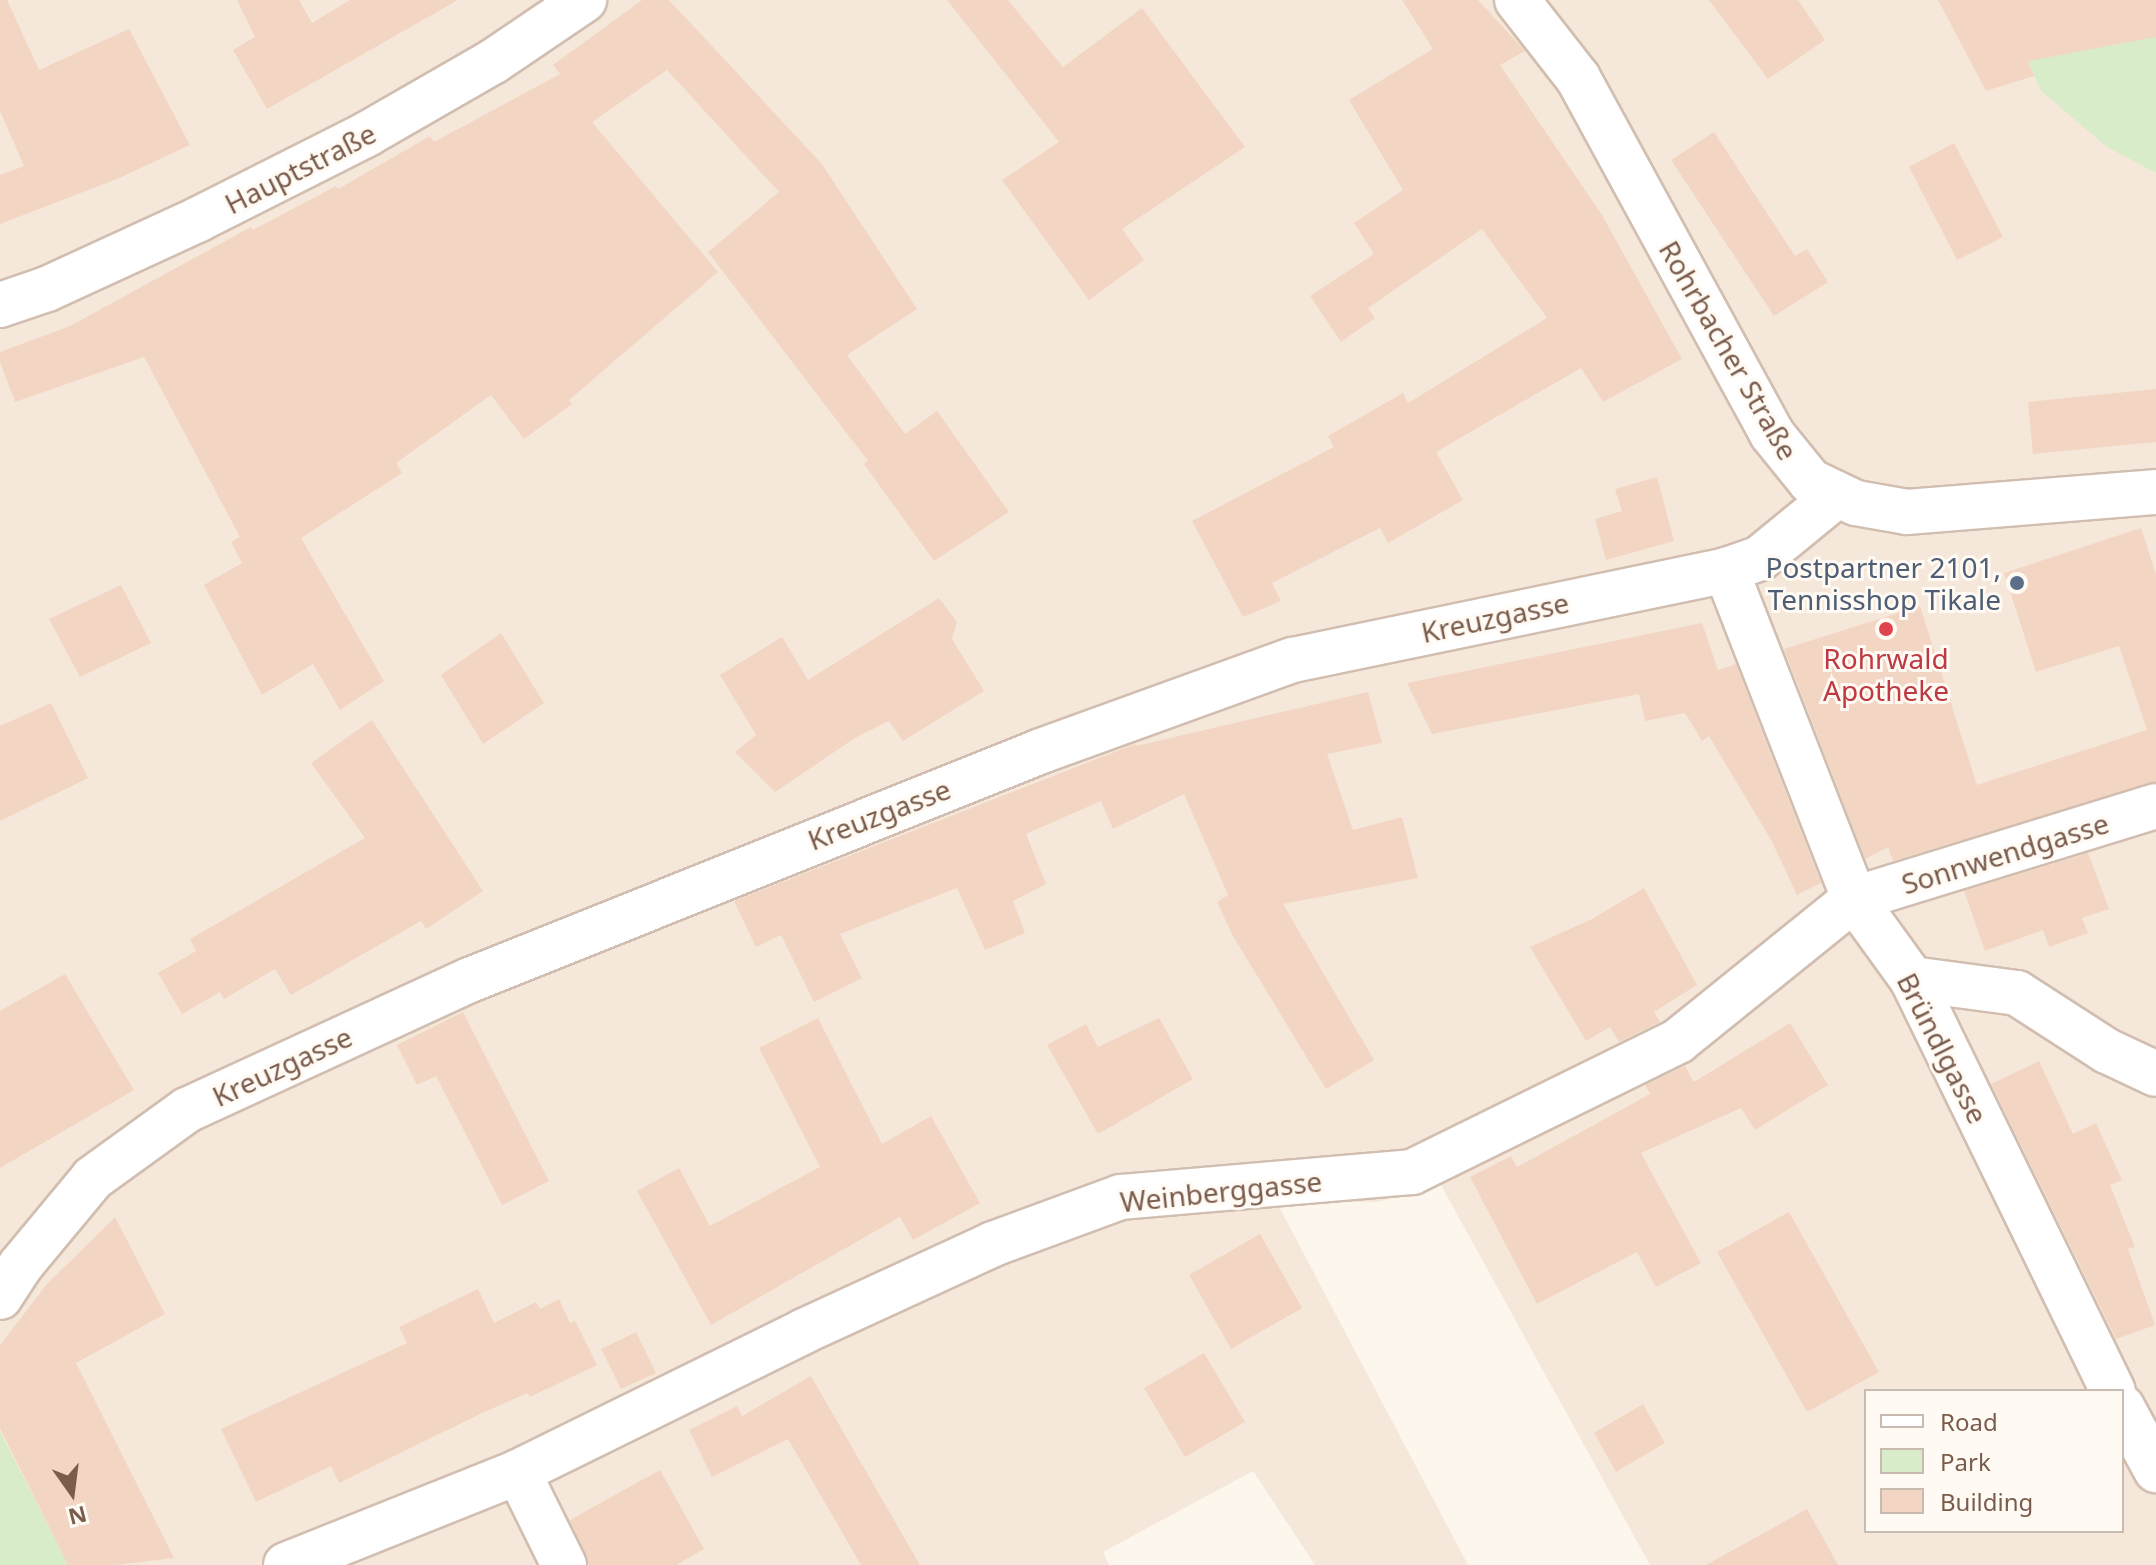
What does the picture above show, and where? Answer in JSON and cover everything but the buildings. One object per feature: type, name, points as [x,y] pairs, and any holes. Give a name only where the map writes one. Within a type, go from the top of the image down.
[{"type":"street","name":"Hauptstraße","points":[[0,305],[47,289],[199,219],[367,134],[494,61],[584,0]]},
{"type":"street","name":"Rohrbacher Straße","points":[[1517,0],[1578,78],[1606,125],[1677,266],[1772,434],[1810,481],[1856,503],[1907,512],[2156,492]]},
{"type":"street","name":"Kreuzgasse","points":[[0,1297],[20,1266],[93,1178],[187,1110],[485,974],[1027,756],[1293,660],[1726,570],[1760,558],[1837,495]]},
{"type":"street","name":"Bründlgasse","points":[[1726,570],[1854,899],[1912,979],[2112,1389]]},
{"type":"street","name":"Sonnwendgasse","points":[[1854,899],[2156,806]]},
{"type":"street","name":"Weinberggasse","points":[[286,1565],[518,1472],[804,1331],[978,1251],[1121,1197],[1412,1172],[1678,1041],[1854,899]]},
{"type":"street","points":[[1912,979],[2017,993],[2107,1051],[2156,1074]]},
{"type":"street","points":[[2124,1411],[2156,1470]]},
{"type":"street","points":[[518,1472],[564,1565]]},
{"type":"shaded area","points":[[0,0],[2156,0],[2156,1565],[1650,1565],[1441,1185],[1377,1202],[1276,1201],[1468,1565],[1315,1565],[1253,1471],[1103,1552],[1109,1565],[0,1565]]},
{"type":"green space","points":[[2002,0],[2156,0],[2156,173],[2107,147],[2041,91]]},
{"type":"green space","points":[[0,1431],[68,1565],[0,1565]]},
{"type":"place","name":"Postpartner 2101, Tennisshop Tikale","points":[[2017,583]]},
{"type":"place","name":"Rohrwald Apotheke","points":[[1886,629]]}]
